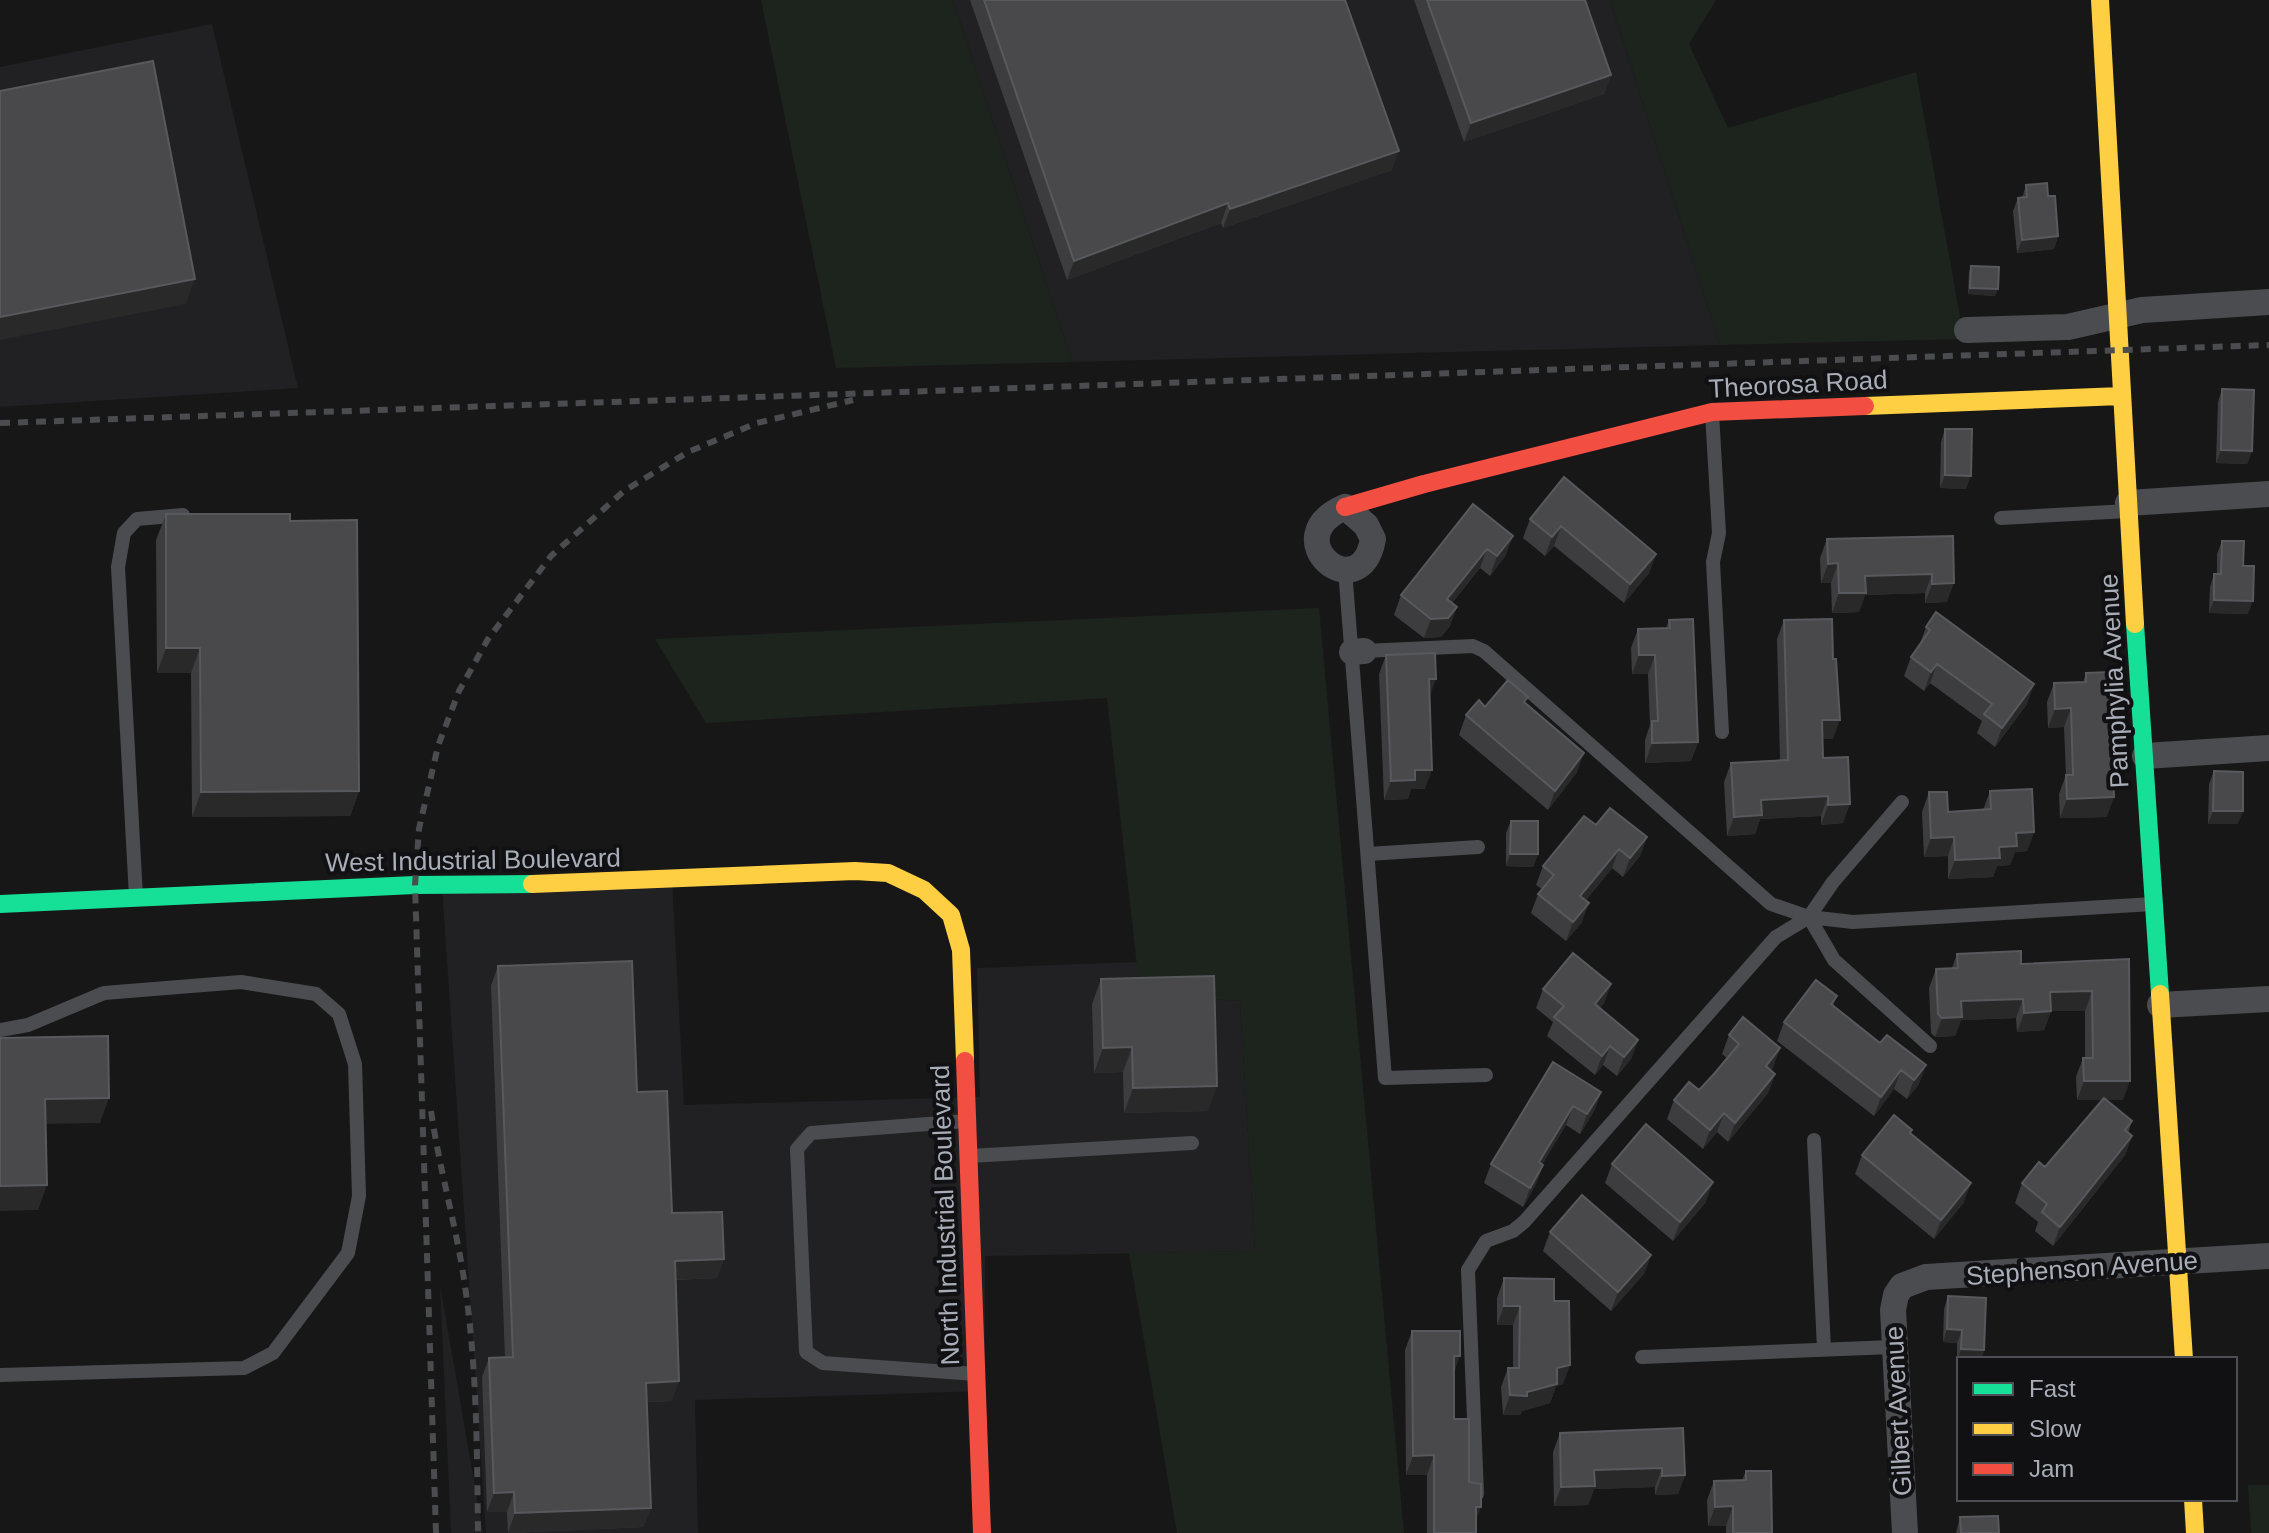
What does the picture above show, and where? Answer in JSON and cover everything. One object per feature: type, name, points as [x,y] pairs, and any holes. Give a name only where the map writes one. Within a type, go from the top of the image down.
[{"type":"street","name":"Pamphylia Avenue","points":[[2100,0],[2121,396],[2184,1357]]},
{"type":"street","points":[[1967,330],[2068,327],[2142,310],[2269,302]]},
{"type":"street","name":"Theorosa Road","points":[[1345,507],[1424,484],[1712,412],[2121,396]]},
{"type":"street","points":[[2128,507],[2269,494]]},
{"type":"street","points":[[1345,507],[1366,525],[1373,539],[1368,558],[1361,566],[1345,570],[1328,565],[1317,546],[1324,521],[1345,507]]},
{"type":"street","points":[[2145,756],[2269,748]]},
{"type":"street","name":"West Industrial Boulevard","points":[[0,904],[415,885],[578,884],[855,871],[888,873],[924,890],[938,902]]},
{"type":"street","name":"North Industrial Boulevard","points":[[938,902],[951,915],[961,950],[982,1533]]},
{"type":"street","points":[[2160,1005],[2269,999]]},
{"type":"street","name":"Stephenson Avenue","points":[[1899,1290],[1909,1282],[1926,1277],[2269,1256]]},
{"type":"street","name":"Gilbert Avenue","points":[[1899,1290],[1893,1310],[1893,1347],[1905,1533]]},
{"type":"street","points":[[2193,1501],[2195,1533]]},
{"type":"lane","points":[[1712,412],[1719,533],[1713,562],[1722,732]]},
{"type":"lane","points":[[2001,518],[2128,507]]},
{"type":"lane","points":[[136,898],[121,640],[120,556],[124,533],[137,519],[180,515],[194,517]]},
{"type":"lane","points":[[1345,570],[1358,652],[1368,854],[1385,1078],[1486,1075]]},
{"type":"lane","points":[[1358,652],[1473,646],[1484,651],[1771,904],[1809,917],[1853,922],[2154,904]]},
{"type":"lane","points":[[1477,1494],[1468,1270],[1486,1241],[1513,1231],[1524,1222],[1776,937],[1809,917],[1833,882],[1902,802]]},
{"type":"lane","points":[[1368,854],[1478,847]]},
{"type":"lane","points":[[1809,917],[1834,960],[1930,1046]]},
{"type":"lane","points":[[0,1030],[28,1025],[104,993],[241,982],[316,994],[339,1014],[355,1064],[359,1196],[348,1253],[273,1353],[244,1368],[0,1375]]},
{"type":"lane","points":[[967,1121],[811,1133],[797,1149],[806,1352],[823,1363],[976,1374]]},
{"type":"lane","points":[[1814,1140],[1824,1349]]},
{"type":"lane","points":[[969,1156],[1192,1143]]},
{"type":"lane","points":[[1642,1357],[1893,1347]]},
{"type":"shaded area","points":[[761,0],[953,0],[1072,362],[836,368]]},
{"type":"shaded area","points":[[953,0],[1610,0],[1720,345],[1072,362]]},
{"type":"shaded area","points":[[1610,0],[1716,0],[1689,44],[1728,128],[1916,72],[1964,339],[1720,345]]},
{"type":"shaded area","points":[[212,24],[298,388],[0,407],[0,67]]},
{"type":"shaded area","points":[[1319,608],[1404,1533],[1177,1533],[1129,1253],[1255,1251],[1240,1001],[1140,993],[1107,698],[706,723],[655,639]]},
{"type":"shaded area","points":[[672,879],[684,1105],[980,1097],[977,968],[1137,962],[1141,993],[1240,1001],[1255,1251],[985,1256],[985,1391],[695,1400],[698,1533],[486,1533],[442,887]]},
{"type":"shaded area","points":[[440,1285],[483,1533],[451,1533]]},
{"type":"shaded area","points":[[2248,1485],[2269,1485],[2269,1533],[2251,1533]]},
{"type":"building","points":[[984,0],[1345,0],[1399,151],[1230,209],[1228,203],[1074,261]]},
{"type":"building","points":[[1427,0],[1585,0],[1611,75],[1471,123]]},
{"type":"building","points":[[153,61],[195,279],[0,317],[0,91]]},
{"type":"building","points":[[2047,183],[2048,196],[2055,196],[2058,236],[2022,240],[2018,198],[2027,197],[2026,185]]},
{"type":"building","points":[[1971,266],[1999,267],[1998,289],[1970,288]]},
{"type":"building","points":[[2222,389],[2254,390],[2252,451],[2221,450]]},
{"type":"building","points":[[1945,429],[1972,429],[1971,476],[1945,475]]},
{"type":"building","points":[[1564,477],[1656,554],[1630,584],[1561,526],[1552,537],[1530,519]]},
{"type":"building","points":[[1473,504],[1513,536],[1497,556],[1487,549],[1447,599],[1457,607],[1448,618],[1431,619],[1401,595]]},
{"type":"building","points":[[166,514],[290,514],[290,521],[357,520],[359,791],[201,792],[200,648],[166,648]]},
{"type":"building","points":[[1953,536],[1954,583],[1932,584],[1932,574],[1865,576],[1866,593],[1839,593],[1838,563],[1828,564],[1827,539]]},
{"type":"building","points":[[2222,541],[2244,541],[2243,566],[2254,566],[2253,601],[2214,600],[2214,574],[2221,574]]},
{"type":"building","points":[[1936,612],[2034,684],[2002,728],[1984,714],[1992,704],[1937,664],[1931,672],[1911,657],[1930,630],[1926,627]]},
{"type":"building","points":[[1693,619],[1698,742],[1652,743],[1652,721],[1658,721],[1655,655],[1639,655],[1638,629],[1670,628],[1669,620]]},
{"type":"building","points":[[1832,619],[1840,720],[1822,720],[1823,758],[1848,757],[1850,804],[1828,805],[1828,796],[1761,800],[1762,815],[1734,817],[1731,763],[1788,760],[1784,620]]},
{"type":"building","points":[[1435,653],[1436,679],[1429,679],[1432,770],[1415,770],[1415,780],[1391,781],[1386,655]]},
{"type":"building","points":[[2109,672],[2114,797],[2067,799],[2066,775],[2073,775],[2071,708],[2055,709],[2054,683],[2086,682],[2086,673]]},
{"type":"building","points":[[1508,680],[1528,697],[1524,702],[1584,753],[1555,791],[1466,715],[1479,700],[1485,707]]},
{"type":"building","points":[[2214,771],[2243,772],[2243,811],[2213,811]]},
{"type":"building","points":[[2032,789],[2034,832],[2016,833],[2017,846],[1999,847],[2000,858],[1955,860],[1954,837],[1931,838],[1929,792],[1947,792],[1948,812],[1991,809],[1990,791]]},
{"type":"building","points":[[1610,808],[1647,837],[1630,858],[1619,849],[1580,896],[1589,903],[1573,922],[1538,894],[1554,875],[1543,866],[1584,816],[1596,825]]},
{"type":"building","points":[[1511,821],[1538,821],[1538,854],[1510,854]]},
{"type":"building","points":[[2021,951],[2021,964],[2129,959],[2130,1081],[2084,1081],[2083,1058],[2093,1058],[2092,991],[2050,992],[2051,1011],[2024,1013],[2023,999],[1961,1001],[1962,1017],[1942,1018],[1938,1014],[1936,969],[1958,968],[1957,954]]},
{"type":"building","points":[[1573,953],[1611,984],[1595,1004],[1638,1040],[1624,1057],[1610,1046],[1602,1056],[1554,1017],[1564,1006],[1543,989]]},
{"type":"building","points":[[632,961],[637,1092],[667,1091],[672,1213],[722,1212],[724,1259],[675,1261],[679,1381],[646,1383],[651,1508],[515,1513],[514,1492],[494,1493],[489,1358],[513,1357],[498,966]]},
{"type":"building","points":[[1214,976],[1217,1086],[1133,1088],[1132,1047],[1103,1048],[1101,979]]},
{"type":"building","points":[[1816,980],[1837,996],[1831,1004],[1880,1043],[1887,1035],[1926,1065],[1914,1080],[1901,1070],[1881,1097],[1784,1022]]},
{"type":"building","points":[[1743,1017],[1780,1048],[1766,1066],[1775,1074],[1735,1123],[1724,1113],[1710,1130],[1674,1100],[1689,1082],[1699,1090],[1739,1044],[1729,1035]]},
{"type":"building","points":[[108,1036],[109,1098],[45,1099],[47,1185],[0,1186],[0,1038]]},
{"type":"building","points":[[1553,1062],[1601,1092],[1587,1114],[1573,1106],[1539,1162],[1543,1165],[1530,1188],[1491,1164]]},
{"type":"building","points":[[2104,1098],[2132,1121],[2125,1130],[2132,1136],[2060,1227],[2042,1212],[2047,1204],[2022,1183],[2039,1162],[2045,1167]]},
{"type":"building","points":[[1894,1115],[1912,1130],[1910,1133],[1971,1183],[1941,1220],[1862,1155]]},
{"type":"building","points":[[1646,1124],[1713,1182],[1680,1222],[1612,1164]]},
{"type":"building","points":[[1582,1195],[1651,1255],[1618,1292],[1550,1232]]},
{"type":"building","points":[[1504,1278],[1554,1279],[1554,1301],[1569,1301],[1570,1365],[1557,1368],[1557,1384],[1527,1392],[1527,1396],[1510,1395],[1508,1368],[1519,1368],[1520,1306],[1504,1306]]},
{"type":"building","points":[[1948,1296],[1986,1298],[1984,1350],[1961,1349],[1962,1330],[1947,1329]]},
{"type":"building","points":[[1412,1331],[1460,1331],[1460,1356],[1454,1356],[1454,1419],[1469,1419],[1469,1482],[1481,1484],[1481,1507],[1476,1507],[1476,1533],[1434,1533],[1434,1455],[1413,1456]]},
{"type":"building","points":[[1683,1428],[1685,1475],[1662,1476],[1662,1468],[1594,1470],[1595,1486],[1561,1487],[1560,1433]]},
{"type":"building","points":[[1746,1471],[1771,1471],[1772,1533],[1733,1533],[1733,1506],[1715,1507],[1714,1481],[1746,1480]]},
{"type":"building","points":[[1998,1516],[1999,1533],[1961,1533],[1960,1517]]},
{"type":"railway","points":[[0,423],[2269,345]]},
{"type":"railway","points":[[436,1533],[415,885],[419,829],[438,746],[459,691],[488,639],[551,556],[624,491],[688,452],[757,423],[853,400]]},
{"type":"railway","points":[[431,1111],[463,1270],[470,1323],[476,1413],[478,1533]]},
{"type":"traffic: fast","points":[[2135,624],[2160,994]]},
{"type":"traffic: fast","points":[[0,904],[415,885],[532,884]]},
{"type":"traffic: slow","points":[[2100,0],[2135,624]]},
{"type":"traffic: slow","points":[[1865,406],[2121,396]]},
{"type":"traffic: slow","points":[[532,884],[855,871],[888,873],[924,890],[951,915],[961,950],[965,1061]]},
{"type":"traffic: slow","points":[[2160,994],[2184,1357]]},
{"type":"traffic: slow","points":[[2193,1501],[2195,1533]]},
{"type":"traffic: jam","points":[[1345,507],[1424,484],[1712,412],[1865,406]]},
{"type":"traffic: jam","points":[[965,1061],[982,1533]]}]
